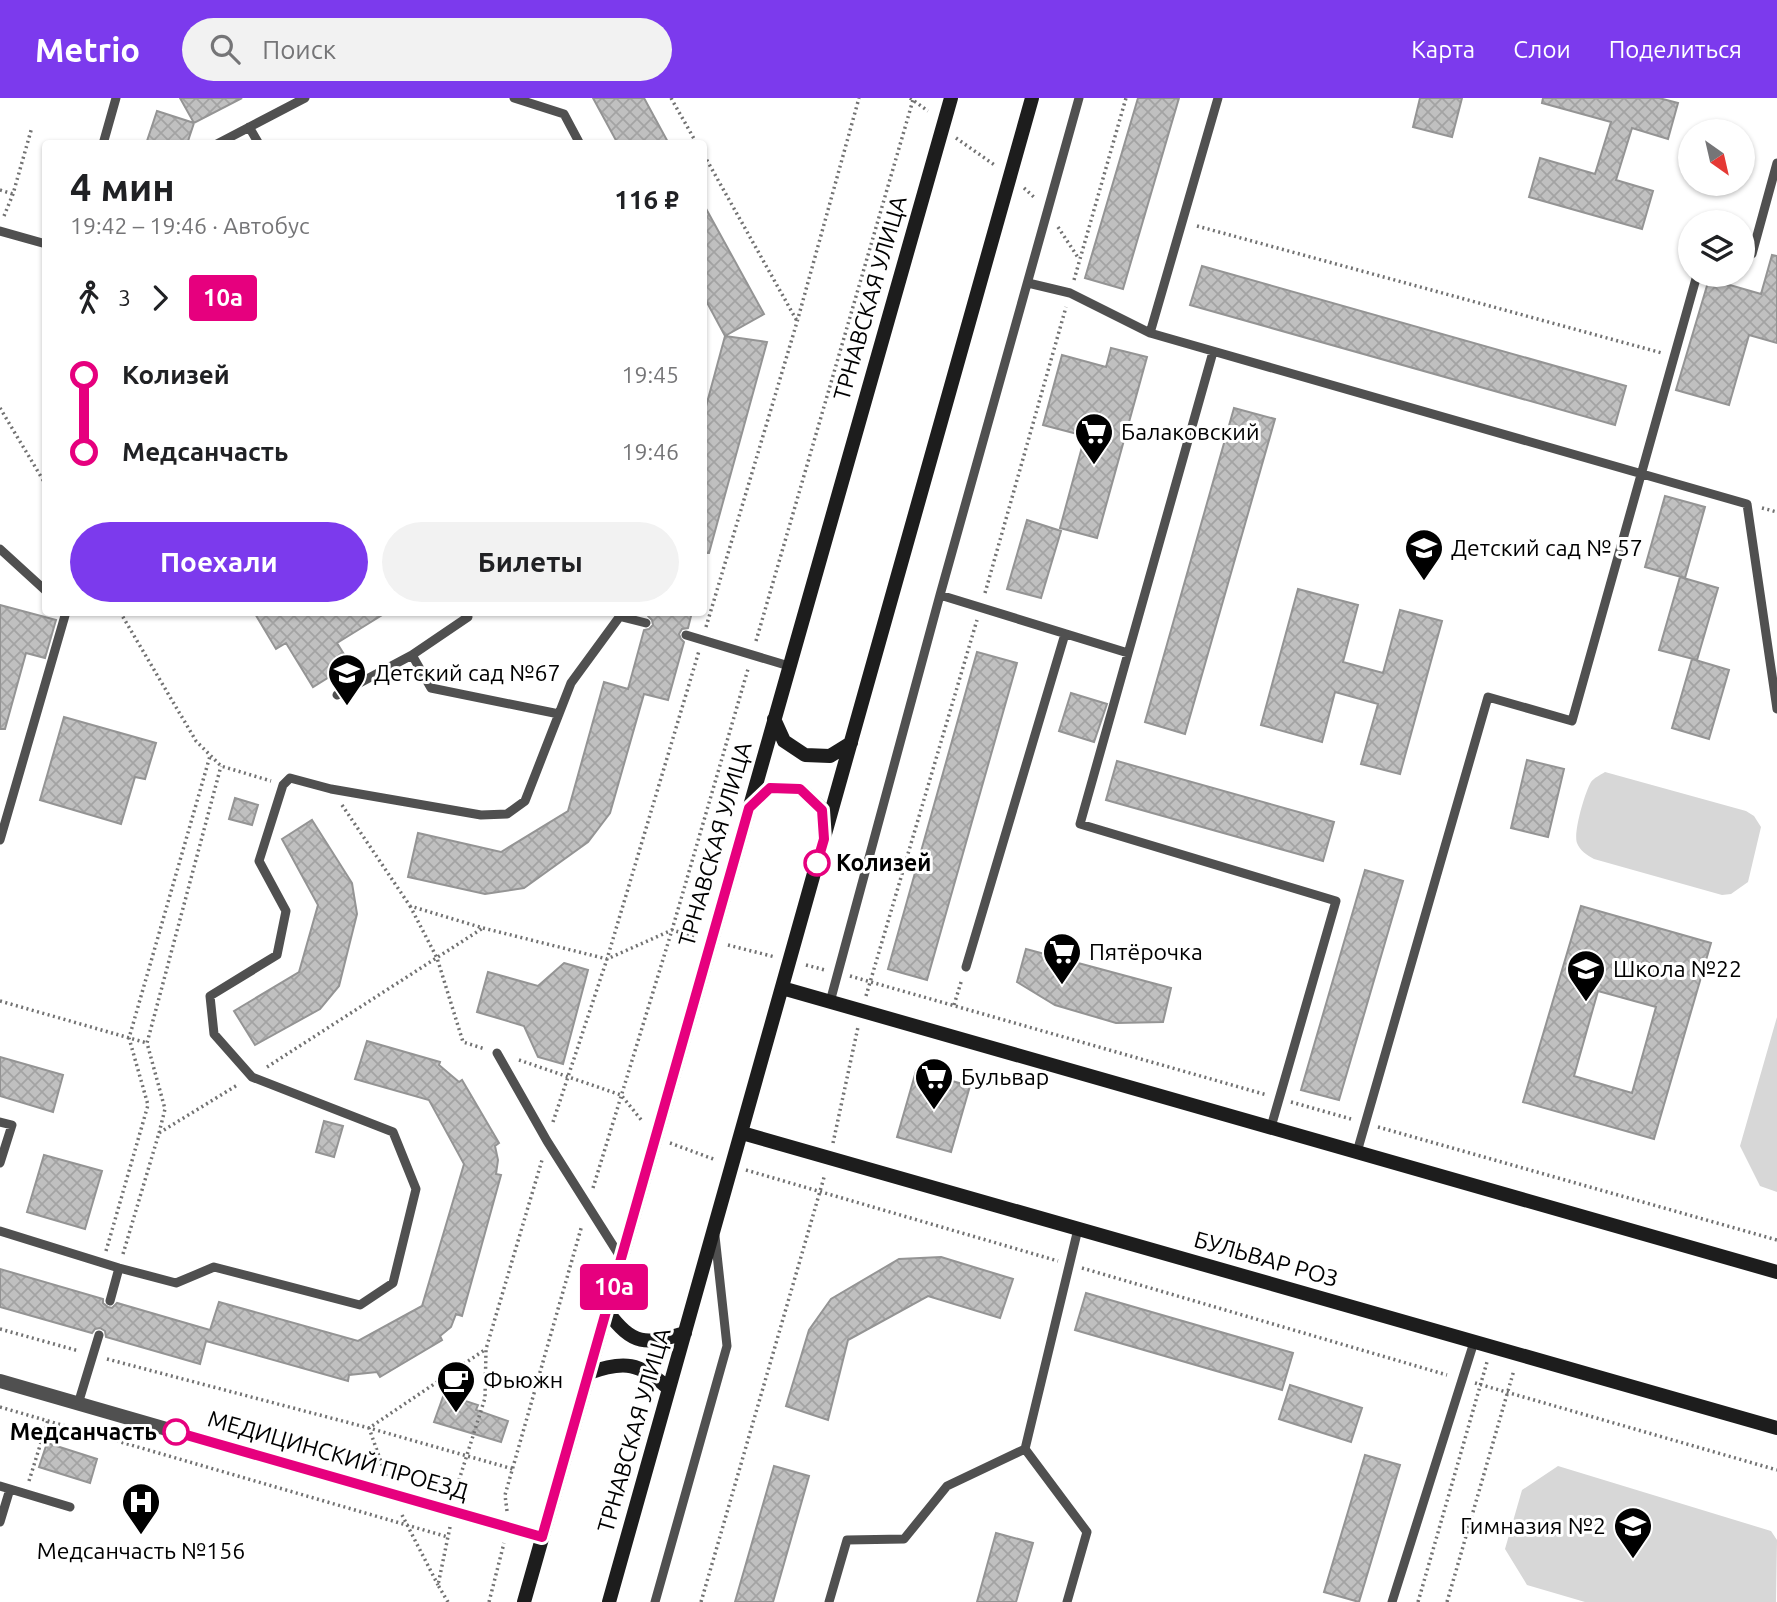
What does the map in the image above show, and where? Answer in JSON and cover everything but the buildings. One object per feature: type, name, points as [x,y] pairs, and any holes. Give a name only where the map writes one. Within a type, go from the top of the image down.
[{"type":"main road","name":"ТРНАВСКАЯ УЛИЦА","points":[[524,1602],[951,98]]},
{"type":"main road","name":"ТРНАВСКАЯ УЛИЦА","points":[[609,1602],[1032,98]]},
{"type":"main road","points":[[774,719],[784,741],[805,755],[830,756],[851,743]]},
{"type":"main road","points":[[749,808],[770,788],[800,789],[822,810],[824,839]]},
{"type":"main road","points":[[782,988],[1777,1272]]},
{"type":"main road","name":"БУЛЬВАР РОЗ","points":[[741,1133],[1777,1428]]},
{"type":"main road","points":[[607,1311],[621,1330],[639,1340],[661,1340],[685,1333]]},
{"type":"main road","points":[[589,1373],[611,1365],[633,1366],[652,1374],[668,1388]]},
{"type":"street","name":"МЕДИЦИНСКИЙ ПРОЕЗД","points":[[0,1381],[542,1537]]},
{"type":"lane","points":[[104,140],[116,98]]},
{"type":"lane","points":[[225,140],[305,98]]},
{"type":"lane","points":[[514,98],[564,114],[578,140]]},
{"type":"lane","points":[[830,1002],[1079,98]]},
{"type":"lane","points":[[1150,333],[1218,98]]},
{"type":"lane","points":[[249,127],[257,140]]},
{"type":"lane","points":[[1755,243],[1777,163]]},
{"type":"lane","points":[[0,231],[42,243]]},
{"type":"lane","points":[[1028,283],[1070,293],[1150,333],[1747,504],[1777,709]]},
{"type":"lane","points":[[1357,1152],[1488,696],[1572,721],[1694,287]]},
{"type":"lane","points":[[1213,352],[1080,824],[1336,901],[1271,1127]]},
{"type":"lane","points":[[0,549],[42,587]]},
{"type":"lane","points":[[940,595],[1128,653]]},
{"type":"lane","points":[[0,840],[2,824],[65,616]]},
{"type":"lane","points":[[0,1231],[176,1283],[214,1267],[360,1305],[393,1283],[416,1189],[393,1132],[252,1077],[214,1034],[210,996],[277,956],[286,911],[260,860],[283,785],[290,778],[331,789],[481,815],[507,814],[525,801],[571,683],[621,616]]},
{"type":"lane","points":[[625,616],[646,623]]},
{"type":"lane","points":[[337,695],[412,654],[468,617]]},
{"type":"lane","points":[[965,967],[1065,634]]},
{"type":"lane","points":[[686,635],[789,666]]},
{"type":"lane","points":[[412,654],[431,688],[559,714]]},
{"type":"lane","points":[[497,1053],[547,1141],[621,1258]]},
{"type":"lane","points":[[0,1122],[12,1125],[0,1163]]},
{"type":"lane","points":[[1025,1449],[1078,1229]]},
{"type":"lane","points":[[655,1602],[727,1346],[714,1231]]},
{"type":"lane","points":[[110,1301],[119,1268]]},
{"type":"lane","points":[[78,1404],[99,1335]]},
{"type":"lane","points":[[1392,1602],[1474,1342]]},
{"type":"lane","points":[[829,1602],[847,1540],[904,1539],[947,1486],[1025,1449]]},
{"type":"lane","points":[[1025,1449],[1087,1532],[1067,1602]]},
{"type":"lane","points":[[0,1522],[5,1487],[70,1507]]},
{"type":"path","points":[[671,98],[695,140]]},
{"type":"path","points":[[450,1510],[485,1398],[486,1349],[547,1141],[607,959],[797,322],[859,98]]},
{"type":"path","points":[[701,1602],[830,1158],[861,1012],[981,607],[1126,98]]},
{"type":"path","points":[[489,1602],[508,1527],[505,1495],[913,100]]},
{"type":"path","points":[[0,225],[13,194],[32,127]]},
{"type":"path","points":[[707,160],[797,322]]},
{"type":"path","points":[[0,190],[13,194]]},
{"type":"path","points":[[1182,222],[1674,356]]},
{"type":"path","points":[[0,408],[42,478]]},
{"type":"path","points":[[122,616],[196,741],[221,766],[283,785]]},
{"type":"path","points":[[103,1263],[148,1105],[129,1038],[210,755]]},
{"type":"path","points":[[119,1268],[165,1110],[146,1043],[221,766]]},
{"type":"path","points":[[331,789],[410,906],[437,958],[463,1042],[621,1095],[656,1137],[733,1166],[1777,1470]]},
{"type":"path","points":[[410,906],[483,928],[607,959],[672,930],[871,981],[1777,1240]]},
{"type":"path","points":[[159,1133],[252,1077],[483,928]]},
{"type":"path","points":[[954,1006],[965,967]]},
{"type":"path","points":[[0,1001],[146,1043]]},
{"type":"path","points":[[0,1329],[513,1469]]},
{"type":"path","points":[[1418,1602],[1492,1347]]},
{"type":"path","points":[[369,1428],[486,1349]]},
{"type":"path","points":[[1447,1602],[1519,1354]]},
{"type":"path","points":[[0,1406],[448,1537],[438,1585]]},
{"type":"path","points":[[26,1493],[48,1420]]},
{"type":"path","points":[[369,1428],[392,1494],[448,1602]]},
{"type":"shaded area","points":[[1605,772],[1746,811],[1754,816],[1761,827],[1748,882],[1731,894],[1722,895],[1594,859],[1584,852],[1578,846],[1576,838],[1580,812],[1591,782]]},
{"type":"shaded area","points":[[1777,1017],[1777,1192],[1760,1186],[1740,1146]]},
{"type":"shaded area","name":"Гимназия №2","points":[[1558,1466],[1771,1531],[1777,1540],[1776,1602],[1585,1602],[1527,1585],[1505,1549],[1522,1490]]},
{"type":"bus line","name":"10а","points":[[176,1432],[542,1537],[749,808],[770,788],[800,789],[822,810],[824,839],[817,863]]},
{"type":"place","name":"Балаковский","points":[[1094,466]]},
{"type":"place","name":"Детский сад № 57","points":[[1424,582]]},
{"type":"place","name":"Детский сад №67","points":[[347,707]]},
{"type":"place","name":"Колизей","points":[[817,863]]},
{"type":"place","name":"Пятёрочка","points":[[1062,986]]},
{"type":"place","name":"Школа №22","points":[[1586,1003]]},
{"type":"place","name":"Бульвар","points":[[934,1111]]},
{"type":"place","name":"Фьюжн","points":[[456,1414]]},
{"type":"place","name":"Медсанчасть","points":[[176,1432]]},
{"type":"place","name":"Медсанчасть №156","points":[[141,1536]]},
{"type":"place","name":"Гимназия №2","points":[[1633,1560]]}]
